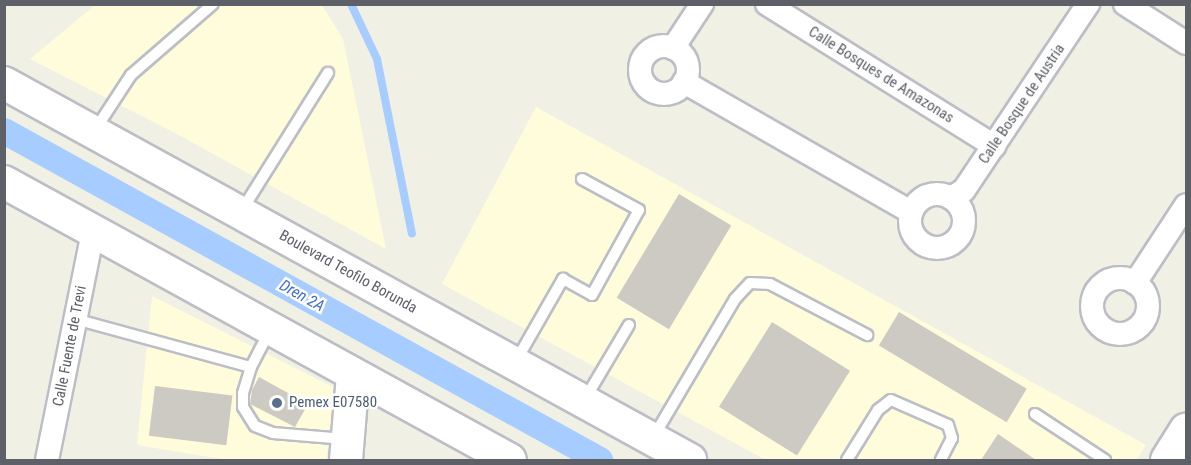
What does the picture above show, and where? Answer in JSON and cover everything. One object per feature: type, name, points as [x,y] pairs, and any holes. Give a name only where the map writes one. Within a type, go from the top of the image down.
[{"type":"main road","name":"Boulevard Teofilo Borunda","points":[[4,83],[690,460]]},
{"type":"main road","points":[[4,182],[510,460]]},
{"type":"main road","points":[[347,450],[353,374]]},
{"type":"main road","points":[[1167,460],[1186,430]]},
{"type":"street","points":[[673,48],[702,4]]},
{"type":"street","name":"Calle Bosques de Amazonas","points":[[767,4],[994,146]]},
{"type":"street","name":"Calle Bosque de Austria","points":[[951,198],[964,189],[1088,4]]},
{"type":"street","points":[[1125,4],[1186,43]]},
{"type":"street","points":[[658,47],[673,48],[687,62],[684,82],[665,94],[651,90],[641,78],[645,56],[658,47]]},
{"type":"street","points":[[684,82],[911,212]]},
{"type":"street","points":[[931,195],[951,198],[962,210],[963,228],[946,248],[931,248],[915,238],[910,227],[911,212],[922,198],[931,195]]},
{"type":"street","points":[[1135,283],[1186,205]]},
{"type":"street","name":"Calle Fuente de Trevi","points":[[47,460],[93,232]]},
{"type":"lane","points":[[93,132],[131,75],[213,4]]},
{"type":"lane","points":[[240,212],[328,73]]},
{"type":"lane","points":[[515,364],[563,279],[592,295],[639,210],[582,179]]},
{"type":"lane","points":[[652,439],[735,299],[750,283],[770,284],[867,335]]},
{"type":"lane","points":[[75,319],[251,368]]},
{"type":"lane","points":[[584,402],[629,325]]},
{"type":"lane","points":[[271,330],[251,368],[243,393],[243,407],[255,426],[273,433],[347,450]]},
{"type":"lane","points":[[847,460],[878,410],[891,400],[948,425],[952,438],[941,460]]},
{"type":"lane","points":[[1035,414],[1106,460]]},
{"type":"shaded area","points":[[95,5],[322,5],[343,39],[386,249],[175,133],[30,59]]},
{"type":"shaded area","points":[[536,107],[1146,445],[1136,460],[766,460],[442,284]]},
{"type":"shaded area","points":[[152,296],[337,389],[326,460],[228,460],[137,445]]},
{"type":"building","points":[[679,194],[731,225],[669,329],[617,298]]},
{"type":"building","points":[[899,312],[1027,389],[1007,422],[879,345]]},
{"type":"building","points":[[772,322],[850,371],[797,456],[719,407]]},
{"type":"building","name":"Pemex E07580","points":[[259,377],[308,404],[295,427],[250,404],[252,390]]},
{"type":"building","points":[[155,386],[232,396],[226,445],[149,436]]},
{"type":"building","points":[[998,434],[1036,460],[981,460]]},
{"type":"waterway","points":[[351,4],[377,59],[412,234]]},
{"type":"waterway","name":"Dren 2A","points":[[4,131],[600,460]]},
{"type":"place","name":"Pemex E07580","points":[[277,403]]}]
